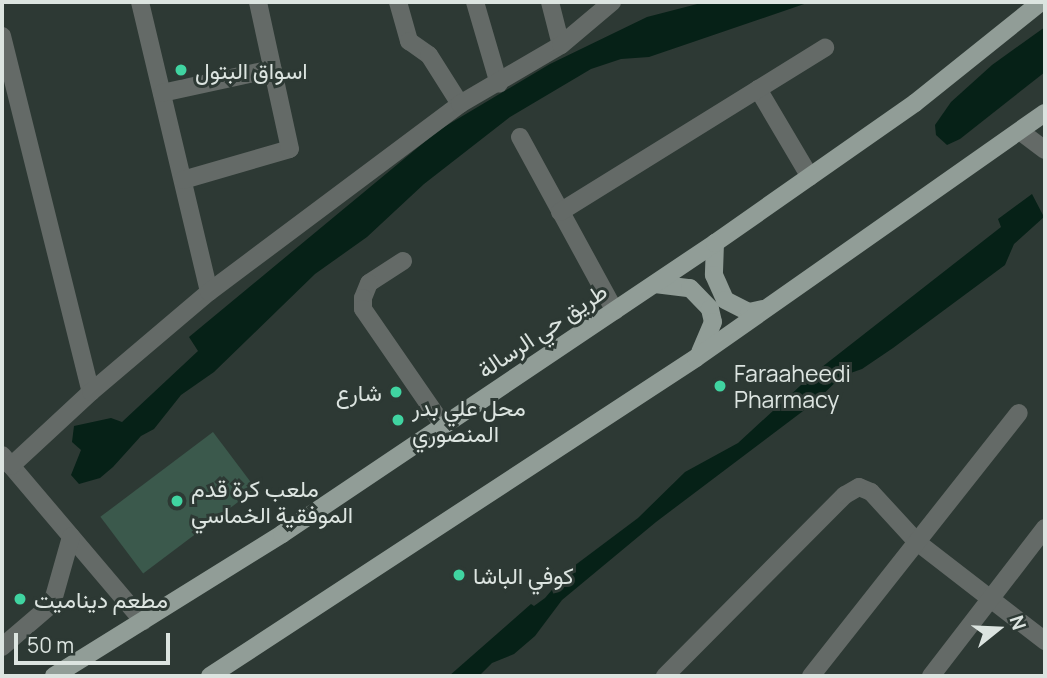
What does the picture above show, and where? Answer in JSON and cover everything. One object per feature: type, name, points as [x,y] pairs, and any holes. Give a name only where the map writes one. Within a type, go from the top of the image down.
[{"type":"main road","name":"طريق حي الرسالة","points":[[54,676],[282,534],[655,284],[915,103],[1041,2]]},
{"type":"main road","points":[[210,676],[396,557],[696,358],[1045,113]]},
{"type":"main road","points":[[715,243],[714,275],[725,300],[750,312],[765,309]]},
{"type":"main road","points":[[655,284],[690,288],[710,309],[713,323],[710,337],[696,358]]},
{"type":"street","points":[[140,2],[209,292]]},
{"type":"street","points":[[183,180],[290,149],[258,2]]},
{"type":"street","points":[[398,2],[409,41],[429,55],[460,104]]},
{"type":"street","points":[[475,2],[499,84]]},
{"type":"street","points":[[550,2],[561,45]]},
{"type":"street","points":[[143,621],[7,461],[209,292],[460,104],[499,84],[561,45],[612,2]]},
{"type":"street","points":[[2,36],[90,392]]},
{"type":"street","points":[[560,212],[825,47]]},
{"type":"street","points":[[162,93],[272,69]]},
{"type":"street","points":[[758,89],[810,177]]},
{"type":"street","points":[[1021,132],[1045,150]]},
{"type":"street","points":[[520,137],[615,311]]},
{"type":"street","points":[[403,261],[369,283],[363,298],[363,309],[443,425]]},
{"type":"street","points":[[811,676],[1019,413]]},
{"type":"street","points":[[664,676],[845,495],[859,487],[872,492],[917,542],[1045,641]]},
{"type":"street","points":[[931,676],[1045,528]]},
{"type":"street","points":[[2,647],[52,604],[71,537]]},
{"type":"shaded area","points":[[705,2],[810,2],[649,57],[621,59],[591,69],[510,117],[424,184],[367,237],[315,274],[214,372],[181,395],[154,429],[141,436],[100,478],[79,484],[71,475],[81,450],[72,442],[74,426],[111,418],[122,422],[198,351],[189,337],[439,130],[550,64],[647,17]]},
{"type":"shaded area","points":[[1045,27],[1045,72],[960,139],[947,145],[936,135],[935,125],[951,102],[992,65]]},
{"type":"shaded area","points":[[1032,194],[1044,217],[1014,244],[1005,265],[893,348],[862,369],[842,376],[815,402],[656,522],[562,600],[535,636],[514,654],[492,663],[479,676],[449,676],[531,604],[534,606],[545,598],[570,569],[638,518],[685,472],[738,443],[813,374],[1001,227],[998,219]]},
{"type":"shaded area","name":"ملعب كرة قدم الموفقية الخماسي","points":[[213,432],[256,489],[143,574],[100,517]]},
{"type":"place","name":"اسواق البتول","points":[[181,70]]},
{"type":"place","name":"Faraaheedi Pharmacy","points":[[720,386]]},
{"type":"place","name":"شارع","points":[[396,392]]},
{"type":"place","name":"محل علي بدر المنصوري","points":[[398,420]]},
{"type":"place","name":"ملعب كرة قدم الموفقية الخماسي","points":[[177,501]]},
{"type":"place","name":"كوفي الباشا","points":[[459,575]]},
{"type":"place","name":"مطعم ديناميت","points":[[20,599]]}]
